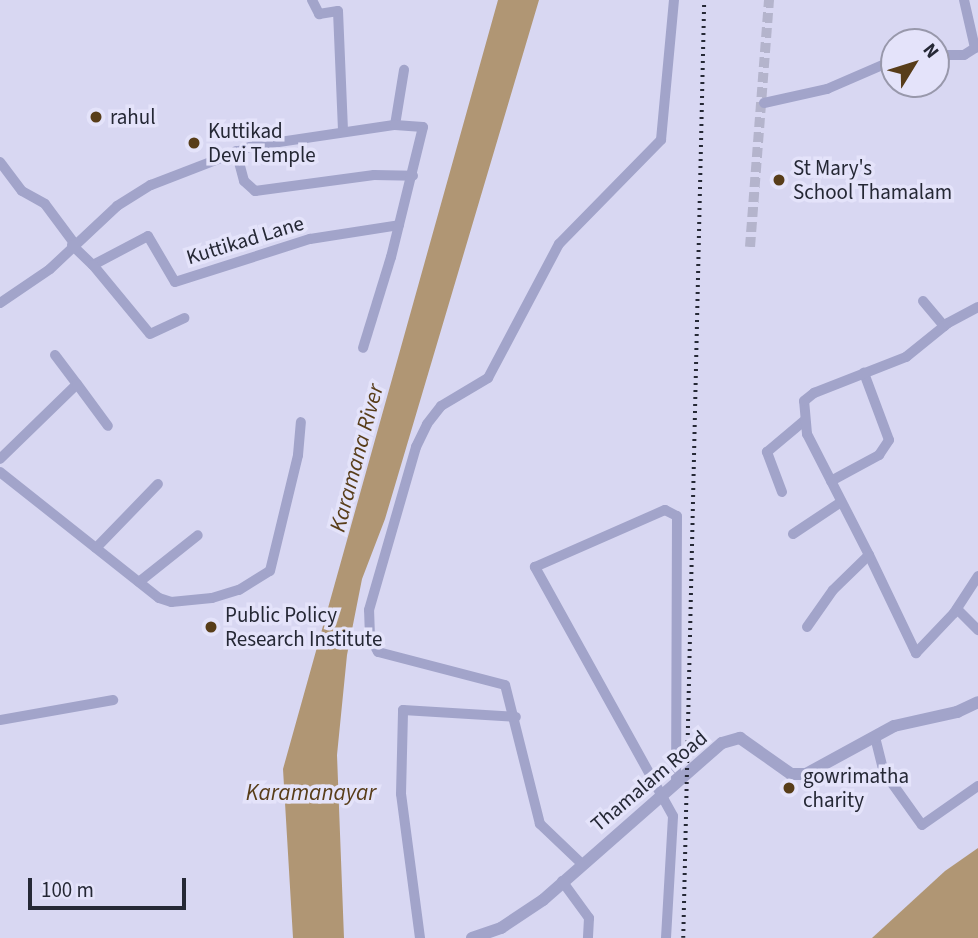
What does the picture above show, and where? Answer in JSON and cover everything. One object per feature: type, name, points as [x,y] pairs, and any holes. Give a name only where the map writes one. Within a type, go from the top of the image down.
[{"type":"street","points":[[312,0],[319,14],[338,12],[343,132]]},
{"type":"street","points":[[581,863],[540,824],[510,691],[496,680],[378,652],[370,636],[369,610],[416,447],[427,424],[441,406],[488,378],[559,244],[661,140],[674,0]]},
{"type":"street","points":[[950,55],[964,55],[975,48],[964,0]]},
{"type":"street","points":[[764,103],[827,89],[880,66]]},
{"type":"street","points":[[394,125],[404,70]]},
{"type":"street","points":[[0,303],[50,269],[73,244],[117,206],[151,185],[236,151],[394,125],[424,127],[413,176],[363,348]]},
{"type":"street","name":"Kuttikad Lane","points":[[236,151],[244,181],[256,191],[374,175],[413,176]]},
{"type":"street","points":[[0,162],[22,191],[45,204],[73,244],[150,334],[184,318]]},
{"type":"street","name":"Kuttikad Lane","points":[[93,265],[148,236],[174,282],[310,239],[399,225]]},
{"type":"street","points":[[923,301],[944,327]]},
{"type":"street","points":[[978,307],[944,327],[906,357],[814,393],[804,401],[804,421],[916,653],[957,609],[978,576]]},
{"type":"street","points":[[55,355],[108,426]]},
{"type":"street","points":[[831,481],[879,455],[889,440],[864,373]]},
{"type":"street","points":[[0,459],[77,384]]},
{"type":"street","points":[[782,492],[767,452],[804,421]]},
{"type":"street","points":[[0,472],[159,598],[171,602],[212,598],[259,580],[270,571],[301,437],[301,422]]},
{"type":"street","points":[[96,548],[158,484]]},
{"type":"street","points":[[793,534],[841,502]]},
{"type":"street","points":[[666,938],[673,816],[535,567],[665,510],[677,516],[676,781]]},
{"type":"street","points":[[139,582],[198,535]]},
{"type":"street","points":[[807,627],[833,590],[869,555]]},
{"type":"street","points":[[957,609],[978,630]]},
{"type":"street","points":[[0,720],[113,700]]},
{"type":"street","name":"Thamalam Road","points":[[472,938],[501,928],[543,900],[581,863],[663,797],[676,781],[722,743],[740,738],[791,774],[806,774],[911,719],[957,712],[978,702]]},
{"type":"street","points":[[420,938],[401,794],[403,710],[516,717]]},
{"type":"street","points":[[875,737],[884,772],[922,825],[978,786]]},
{"type":"street","points":[[562,881],[589,918],[588,938]]},
{"type":"water","name":"Karamanayar","points":[[498,0],[539,0],[385,519],[362,579],[347,655],[337,755],[344,938],[293,938],[283,769]]},
{"type":"water","points":[[978,848],[978,938],[872,938],[945,871]]},
{"type":"tunnel","points":[[750,247],[769,0]]},
{"type":"railway","points":[[683,938],[704,0]]},
{"type":"place","name":"rahul","points":[[96,117]]},
{"type":"place","name":"Kuttikad Devi Temple","points":[[194,143]]},
{"type":"place","name":"St Mary's School Thamalam","points":[[779,180]]},
{"type":"place","name":"Public Policy Research Institute","points":[[211,627]]},
{"type":"place","name":"gowrimatha charity","points":[[789,788]]},
{"type":"water label","name":"Karamana River","points":[[357,458]]}]
